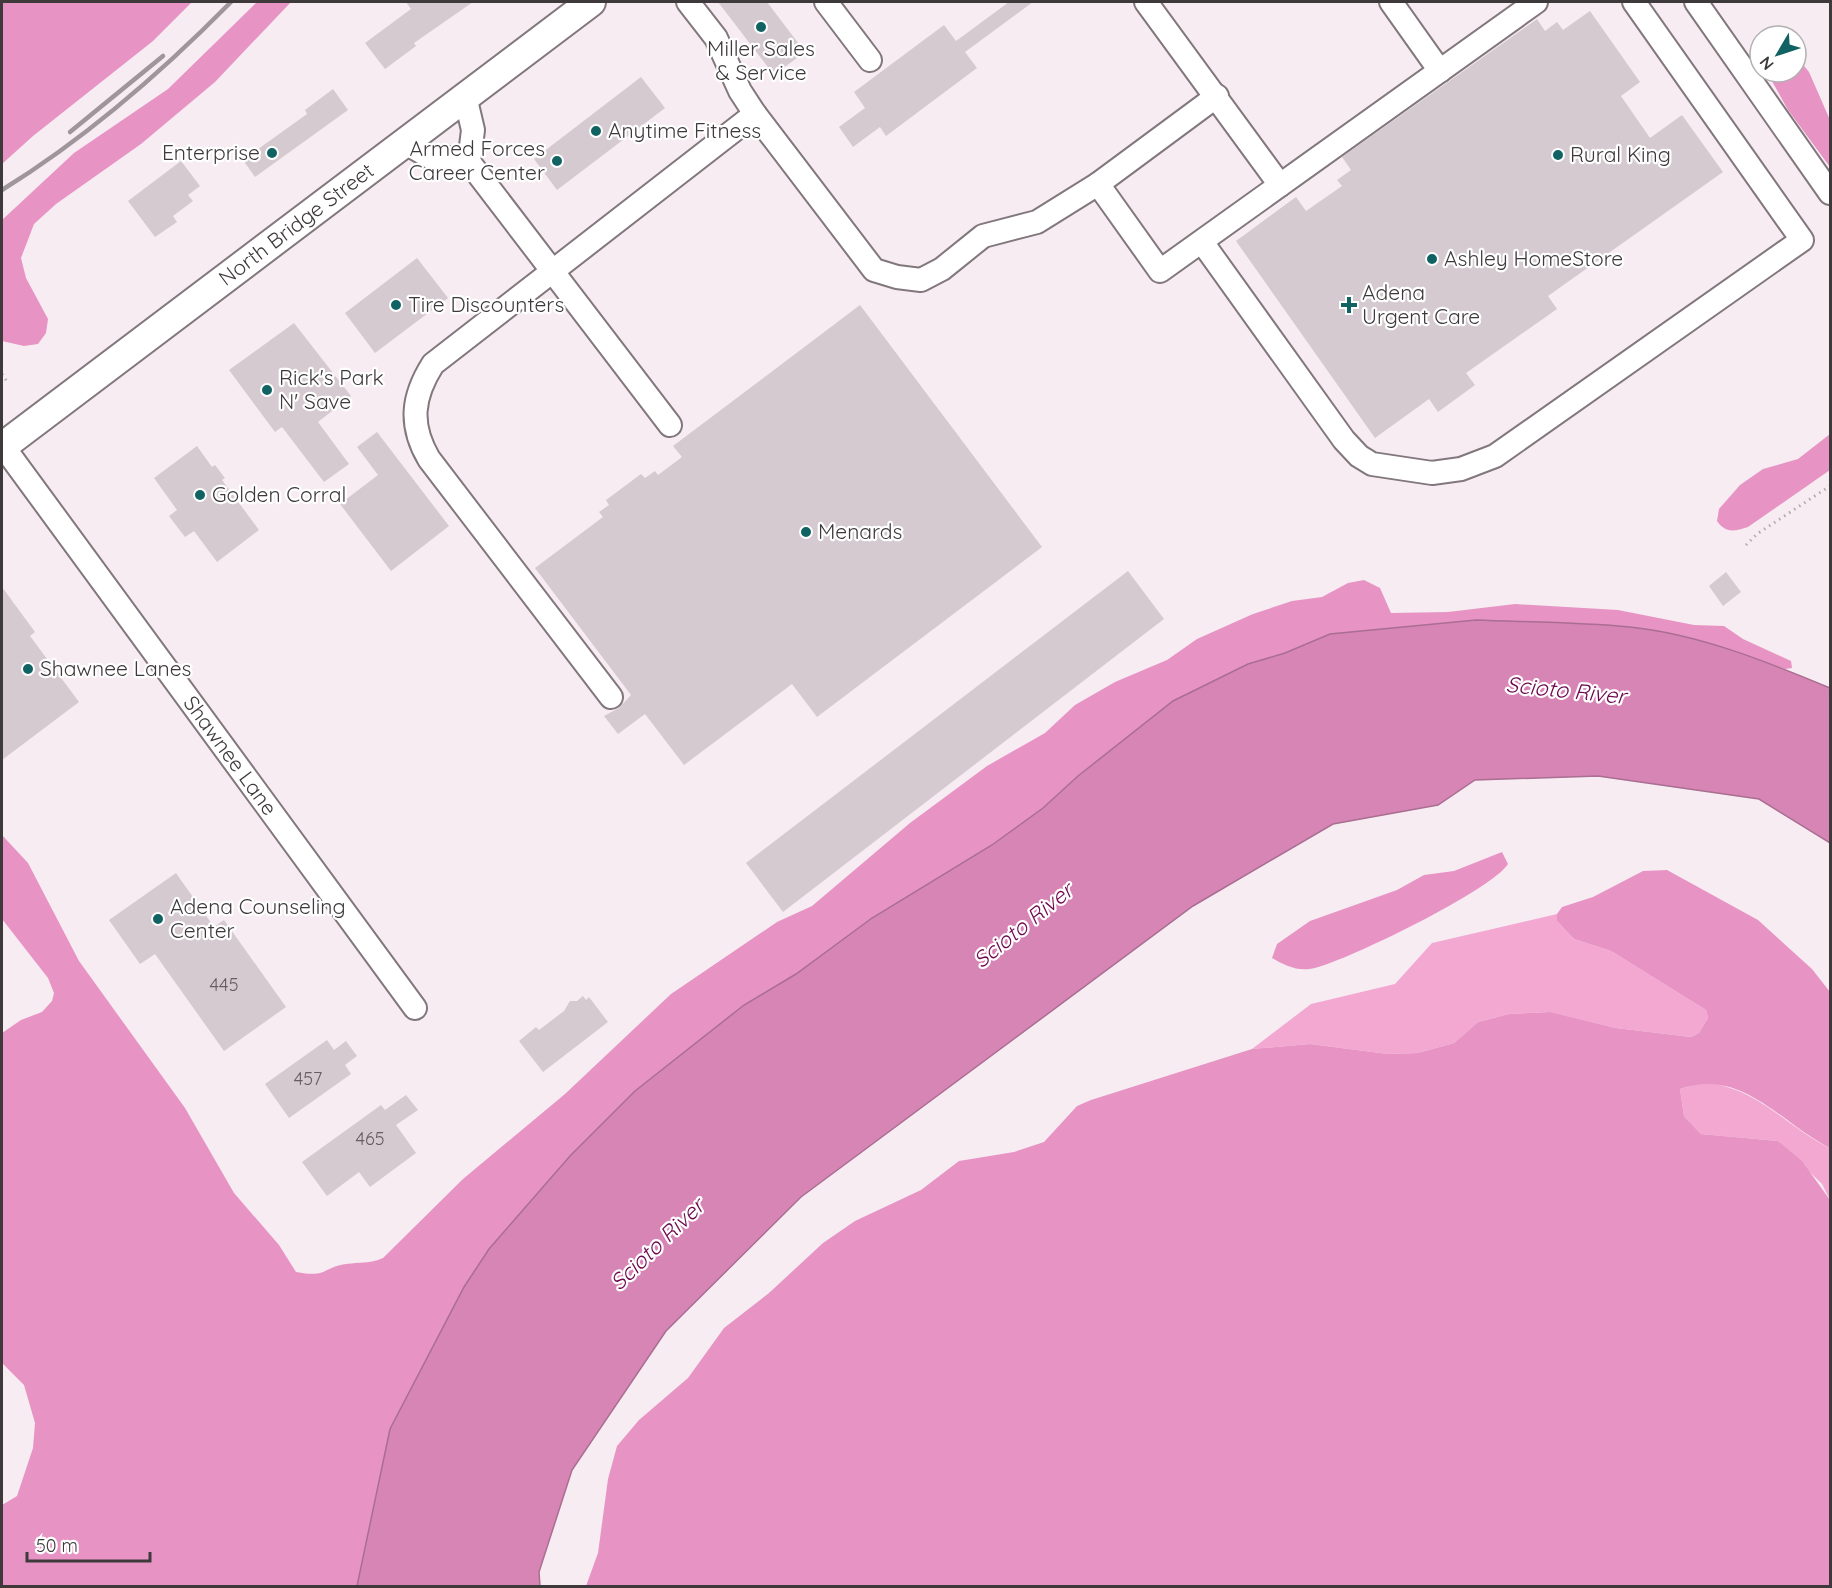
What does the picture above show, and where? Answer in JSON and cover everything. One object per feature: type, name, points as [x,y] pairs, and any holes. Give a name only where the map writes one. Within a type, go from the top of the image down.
[{"type":"main road","name":"North Bridge Street","points":[[2,447],[591,2]]},
{"type":"street","points":[[688,2],[716,38],[740,91],[755,114],[874,270],[897,277],[921,280],[942,269],[983,236],[1038,222],[1098,184],[1217,96]]},
{"type":"street","points":[[826,2],[870,60]]},
{"type":"street","points":[[1146,2],[1280,185]]},
{"type":"street","points":[[1391,2],[1440,71]]},
{"type":"street","points":[[1098,184],[1160,271],[1536,2]]},
{"type":"street","points":[[1202,242],[1344,440],[1359,456],[1372,464],[1432,473],[1461,469],[1495,456],[1802,240],[1634,2]]},
{"type":"street","points":[[1696,2],[1830,193]]},
{"type":"street","points":[[465,96],[473,130],[470,162]]},
{"type":"street","points":[[610,697],[429,459],[419,442],[415,425],[415,405],[422,381],[433,364],[755,114]]},
{"type":"street","points":[[404,142],[435,160],[453,158],[470,162],[670,425]]},
{"type":"street","name":"Shawnee Lane","points":[[2,447],[415,1008]]},
{"type":"path","points":[[2,374],[8,383]]},
{"type":"path","points":[[1746,545],[1757,534],[1830,486]]},
{"type":"shaded area","points":[[2,2],[192,2],[153,41],[33,136],[2,164]]},
{"type":"shaded area","points":[[257,2],[291,2],[215,82],[141,144],[56,204],[34,224],[21,258],[26,278],[48,319],[46,333],[38,344],[24,346],[2,341],[2,220],[74,153],[168,89]]},
{"type":"shaded area","points":[[1808,71],[1830,120],[1830,167],[1788,110],[1774,84],[1808,84]]},
{"type":"shaded area","points":[[1830,434],[1830,470],[1748,527],[1727,530],[1720,525],[1717,521],[1719,509],[1740,485],[1763,469],[1798,459]]},
{"type":"shaded area","points":[[1364,580],[1380,588],[1391,613],[1448,612],[1515,604],[1618,610],[1694,625],[1724,626],[1743,639],[1791,661],[1792,668],[1785,669],[1695,640],[1285,653],[1248,664],[1173,701],[1078,776],[1043,808],[992,845],[872,918],[797,974],[744,1005],[635,1091],[570,1156],[489,1249],[464,1287],[390,1429],[357,1586],[2,1586],[2,1505],[17,1496],[33,1448],[35,1423],[24,1385],[2,1363],[2,1033],[21,1020],[42,1012],[52,1001],[54,993],[48,978],[2,919],[2,835],[28,863],[79,961],[185,1108],[234,1193],[279,1245],[296,1272],[314,1274],[346,1264],[383,1258],[463,1179],[565,1094],[671,994],[777,922],[812,906],[910,823],[987,766],[1045,733],[1075,705],[1115,682],[1167,660],[1197,639],[1253,614],[1292,601],[1322,597],[1348,583]]},
{"type":"shaded area","points":[[1502,852],[1508,864],[1476,890],[1418,923],[1357,952],[1315,968],[1303,969],[1292,968],[1272,958],[1277,944],[1310,921],[1397,890],[1424,875],[1454,871]]},
{"type":"shaded area","points":[[1667,870],[1758,920],[1812,969],[1830,992],[1830,1148],[1742,1091],[1723,1085],[1702,1084],[1680,1089],[1684,1116],[1701,1134],[1778,1141],[1802,1161],[1830,1200],[1830,1586],[586,1586],[598,1553],[608,1479],[617,1446],[639,1420],[688,1378],[724,1328],[769,1293],[823,1243],[855,1221],[921,1190],[959,1161],[1014,1152],[1044,1142],[1077,1106],[1252,1049],[1310,1044],[1388,1054],[1418,1053],[1454,1043],[1478,1022],[1509,1014],[1550,1012],[1616,1028],[1691,1037],[1699,1033],[1708,1018],[1706,1010],[1611,951],[1574,939],[1557,921],[1557,914],[1562,907],[1593,897],[1643,871]]},
{"type":"shaded area","points":[[1557,914],[1557,921],[1574,939],[1611,951],[1706,1010],[1708,1018],[1699,1033],[1691,1037],[1616,1028],[1549,1012],[1509,1014],[1478,1022],[1454,1043],[1418,1053],[1388,1054],[1310,1044],[1252,1049],[1311,1004],[1395,984],[1432,943]]},
{"type":"shaded area","points":[[1703,1082],[1741,1092],[1830,1148],[1830,1200],[1822,1184],[1778,1141],[1701,1134],[1684,1116],[1680,1089]]},
{"type":"water","name":"Scioto River","points":[[1476,620],[1592,624],[1656,631],[1732,650],[1830,688],[1830,843],[1759,799],[1598,776],[1475,780],[1438,805],[1333,824],[1193,906],[801,1197],[666,1331],[572,1470],[539,1572],[540,1586],[357,1586],[390,1429],[464,1287],[489,1249],[570,1156],[635,1091],[744,1005],[796,974],[872,918],[992,845],[1043,808],[1078,776],[1173,701],[1248,664],[1285,653],[1330,634]]},
{"type":"building","points":[[406,2],[473,2],[414,43],[416,46],[385,69],[365,43],[411,9]]},
{"type":"building","name":"Miller Sales & Service","points":[[718,2],[767,2],[805,52],[774,75]]},
{"type":"building","points":[[1009,2],[1033,2],[965,52],[977,68],[886,136],[880,127],[853,147],[839,127],[865,108],[854,92],[944,25],[956,41]]},
{"type":"building","points":[[1590,11],[1640,82],[1621,96],[1650,138],[1682,115],[1723,172],[1548,296],[1557,309],[1466,373],[1475,385],[1438,412],[1429,399],[1375,438],[1236,241],[1296,197],[1306,211],[1342,186],[1337,180],[1351,170],[1342,157],[1537,19],[1545,31],[1557,22],[1563,30]]},
{"type":"building","points":[[641,77],[665,108],[557,190],[534,159]]},
{"type":"building","points":[[333,89],[348,110],[255,177],[243,160],[307,114],[305,110]]},
{"type":"building","points":[[181,161],[200,186],[188,195],[193,201],[173,216],[177,222],[155,237],[128,201]]},
{"type":"building","name":"Tire Discounters","points":[[417,258],[448,298],[375,353],[345,313]]},
{"type":"building","name":"Menards","points":[[860,305],[1042,547],[817,717],[792,684],[684,765],[645,714],[618,734],[604,716],[619,708],[631,695],[535,568],[603,517],[599,512],[609,505],[606,500],[641,474],[645,478],[655,471],[658,475],[682,457],[673,446]]},
{"type":"building","points":[[294,323],[351,396],[318,422],[349,464],[324,482],[282,427],[275,432],[229,370]]},
{"type":"building","points":[[377,432],[449,526],[391,571],[340,504],[378,475],[357,447]]},
{"type":"building","name":"Golden Corral","points":[[197,446],[212,467],[215,465],[225,478],[222,480],[259,530],[217,562],[194,531],[185,537],[169,516],[177,510],[154,478]]},
{"type":"building","points":[[1128,571],[1164,619],[783,912],[746,863]]},
{"type":"building","points":[[1726,572],[1741,592],[1723,606],[1709,586]]},
{"type":"building","name":"Shawnee Lanes","points":[[2,587],[35,632],[30,636],[79,702],[2,760]]},
{"type":"building","points":[[176,873],[214,927],[224,920],[286,1007],[224,1051],[155,954],[140,964],[109,920]]},
{"type":"building","points":[[583,996],[586,1000],[589,997],[608,1022],[543,1072],[519,1041],[536,1027],[539,1030],[564,1011],[570,1001],[577,1001]]},
{"type":"building","points":[[327,1040],[334,1050],[346,1041],[357,1056],[345,1065],[351,1074],[289,1118],[265,1084]]},
{"type":"building","points":[[406,1095],[418,1110],[396,1125],[416,1153],[370,1187],[359,1172],[327,1196],[302,1162],[381,1105],[385,1110]]},
{"type":"railway","points":[[2,190],[64,149],[122,103],[178,54],[231,2]]},
{"type":"railway","points":[[70,132],[163,56]]},
{"type":"place","name":"Miller Sales & Service","points":[[761,27]]},
{"type":"place","name":"Anytime Fitness","points":[[596,131]]},
{"type":"place","name":"Enterprise","points":[[272,153]]},
{"type":"place","name":"Rural King","points":[[1558,155]]},
{"type":"place","name":"Armed Forces Career Center","points":[[557,161]]},
{"type":"place","name":"Ashley HomeStore","points":[[1432,259]]},
{"type":"place","name":"Tire Discounters","points":[[396,305]]},
{"type":"place","name":"Adena Urgent Care","points":[[1349,305]]},
{"type":"place","name":"Rick's Park N' Save","points":[[267,390]]},
{"type":"place","name":"Golden Corral","points":[[200,495]]},
{"type":"place","name":"Menards","points":[[806,532]]},
{"type":"place","name":"Shawnee Lanes","points":[[28,669]]},
{"type":"place","name":"Adena Counseling Center","points":[[158,919]]}]
